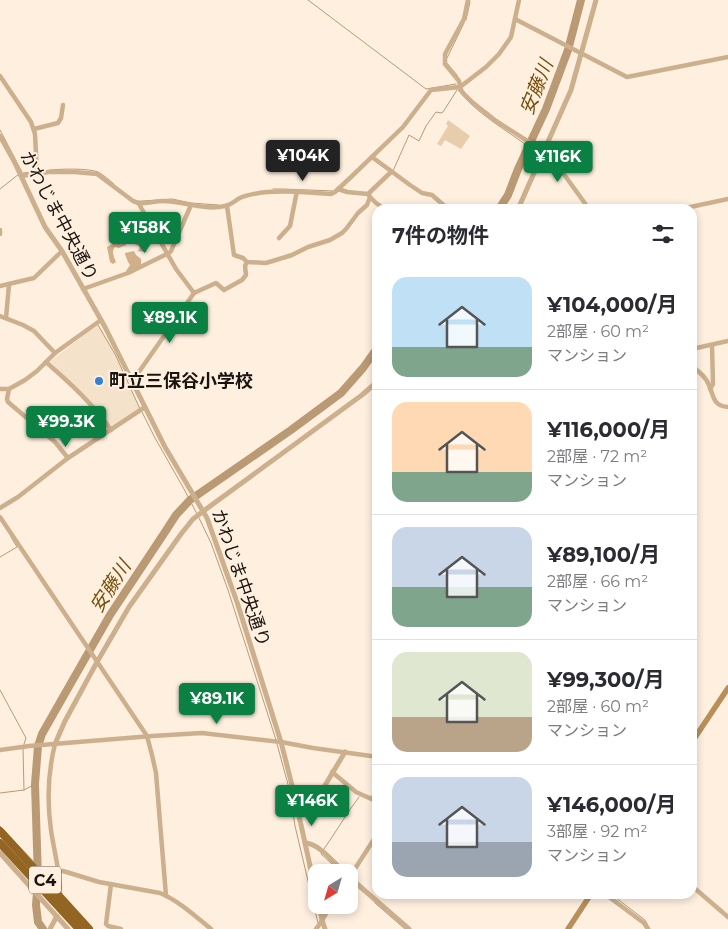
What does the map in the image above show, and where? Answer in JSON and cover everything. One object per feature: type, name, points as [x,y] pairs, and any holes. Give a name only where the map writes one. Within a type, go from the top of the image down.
[{"type":"highway","name":"C4","points":[[0,831],[89,929]]},
{"type":"highway","name":"C4","points":[[0,843],[78,929]]},
{"type":"main road","points":[[697,734],[728,688]]},
{"type":"main road","points":[[568,929],[588,899]]},
{"type":"street","points":[[468,0],[464,19],[447,50],[444,60],[447,68],[459,81],[464,94],[482,111],[544,151],[558,166],[585,204]]},
{"type":"street","points":[[139,204],[155,201],[175,201],[191,205],[219,207],[227,206],[253,194],[297,191],[330,194],[338,189],[404,127],[431,90],[460,87],[486,67],[511,36],[519,0]]},
{"type":"street","points":[[520,204],[571,90],[578,52],[596,0]]},
{"type":"street","points":[[516,19],[627,77],[728,57]]},
{"type":"street","points":[[0,76],[34,129],[37,173]]},
{"type":"street","points":[[34,129],[58,124],[63,105]]},
{"type":"street","name":"かわじま中央通り","points":[[0,136],[46,227],[62,250],[101,320],[165,447],[199,503],[212,531],[228,575],[281,742],[310,864]]},
{"type":"street","points":[[372,157],[422,193],[432,195],[442,204]]},
{"type":"street","points":[[21,176],[63,171],[98,174],[139,204],[176,270],[194,293]]},
{"type":"street","points":[[227,206],[234,255],[243,258],[247,262],[266,263],[330,240],[346,229],[366,205],[369,196],[392,172]]},
{"type":"street","points":[[338,189],[369,196],[378,204]]},
{"type":"street","points":[[278,238],[290,226],[297,191]]},
{"type":"street","points":[[697,206],[728,199]]},
{"type":"street","points":[[83,289],[128,273],[168,254],[191,205]]},
{"type":"street","points":[[0,286],[34,278],[62,250]]},
{"type":"street","points":[[132,380],[194,293],[216,283],[224,290],[230,287],[245,277],[247,262]]},
{"type":"street","points":[[6,318],[9,284]]},
{"type":"street","points":[[0,316],[34,331],[55,353]]},
{"type":"street","points":[[0,389],[9,389],[25,380],[55,353],[101,320]]},
{"type":"street","points":[[697,348],[728,341]]},
{"type":"street","points":[[710,389],[713,384],[712,345]]},
{"type":"street","points":[[46,362],[83,396],[104,419],[111,430]]},
{"type":"street","points":[[697,371],[706,379],[716,403],[728,407]]},
{"type":"street","points":[[50,929],[57,916],[60,885],[50,818],[50,764],[55,744],[65,721],[120,622],[193,519],[362,396],[372,387]]},
{"type":"street","points":[[9,389],[8,402],[55,442],[68,458]]},
{"type":"street","points":[[0,508],[18,497],[52,469],[145,407]]},
{"type":"street","points":[[0,517],[147,736],[156,772],[166,896]]},
{"type":"street","points":[[0,750],[147,736],[202,733],[281,742],[372,756]]},
{"type":"street","points":[[299,816],[307,812],[312,806],[345,752]]},
{"type":"street","points":[[332,772],[345,785],[372,799]]},
{"type":"street","points":[[358,864],[372,842]]},
{"type":"street","points":[[306,843],[316,846],[335,864]]},
{"type":"street","points":[[0,853],[68,929]]},
{"type":"street","points":[[57,871],[166,896],[211,929]]},
{"type":"street","points":[[110,884],[106,924],[121,929]]},
{"type":"street","points":[[358,885],[372,897]]},
{"type":"street","points":[[697,890],[728,917]]},
{"type":"street","points":[[374,899],[409,929]]},
{"type":"street","points":[[612,899],[644,922],[648,929]]},
{"type":"street","points":[[320,926],[326,914]]},
{"type":"street","points":[[399,929],[402,923]]},
{"type":"shaded area","points":[[448,120],[470,136],[461,149],[445,140],[441,146],[437,144],[448,126],[446,124]]},
{"type":"shaded area","points":[[123,214],[127,214],[130,222],[136,225],[136,233],[144,232],[144,237],[140,242],[141,245],[146,243],[141,247],[147,251],[137,252],[140,248],[126,239],[126,245],[119,248],[115,247],[113,254],[116,262],[113,264],[110,262],[107,247],[112,244],[112,235],[117,235],[123,230],[121,218]]},
{"type":"shaded area","points":[[134,251],[141,259],[141,265],[130,274],[126,271],[130,265],[125,253]]},
{"type":"shaded area","name":"町立三保谷小学校","points":[[98,324],[110,344],[140,408],[112,427],[92,403],[51,362]]},
{"type":"waterway","points":[[308,0],[426,89],[456,84]]},
{"type":"waterway","name":"安藤川","points":[[502,204],[546,109],[568,50],[581,0]]},
{"type":"waterway","points":[[466,20],[470,2]]},
{"type":"waterway","points":[[447,58],[464,23]]},
{"type":"waterway","points":[[446,62],[457,76]]},
{"type":"waterway","points":[[393,171],[409,135],[419,141],[426,126],[436,112],[443,112],[457,90]]},
{"type":"waterway","points":[[458,90],[482,114],[529,147]]},
{"type":"waterway","points":[[0,130],[22,172]]},
{"type":"waterway","points":[[50,170],[74,169],[94,171],[114,184]]},
{"type":"waterway","points":[[23,173],[41,171]]},
{"type":"waterway","points":[[0,189],[19,174]]},
{"type":"waterway","points":[[273,189],[334,191]]},
{"type":"waterway","points":[[142,201],[172,199],[191,203],[218,205]]},
{"type":"waterway","points":[[98,325],[116,356],[140,409]]},
{"type":"waterway","name":"安藤川","points":[[43,929],[38,922],[36,905],[38,879],[35,784],[38,746],[42,734],[110,615],[176,515],[190,500],[341,393],[372,355]]},
{"type":"waterway","points":[[697,368],[705,375]]},
{"type":"waterway","points":[[142,412],[197,514]]},
{"type":"waterway","points":[[199,518],[211,543],[228,590],[276,740]]},
{"type":"waterway","points":[[0,557],[17,547],[11,537]]},
{"type":"waterway","points":[[0,690],[26,738],[24,744]]},
{"type":"waterway","points":[[277,744],[289,788],[295,826],[318,923]]},
{"type":"waterway","points":[[23,748],[24,790]]},
{"type":"waterway","points":[[0,793],[24,790],[35,784]]},
{"type":"waterway","points":[[324,849],[359,797]]},
{"type":"waterway","points":[[0,826],[36,864]]},
{"type":"waterway","points":[[322,852],[321,854],[332,864]]},
{"type":"waterway","points":[[618,899],[645,920],[650,929]]},
{"type":"waterway","points":[[375,903],[405,929]]},
{"type":"place","name":"町立三保谷小学校","points":[[99,381]]}]
